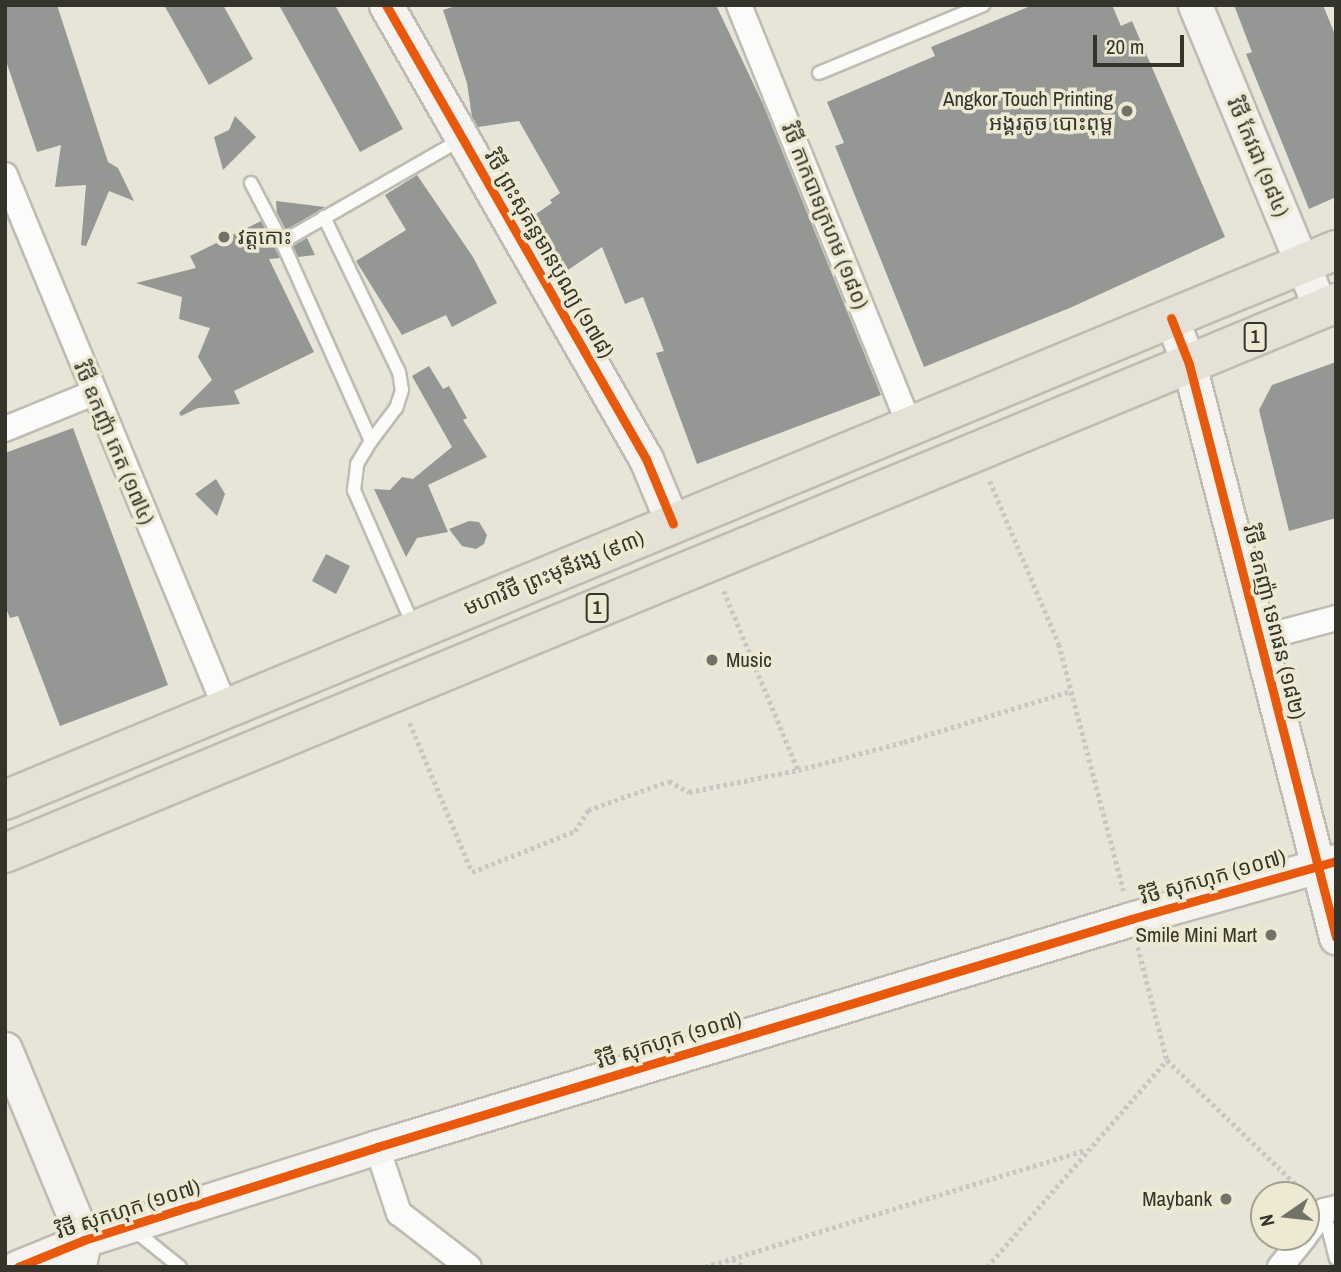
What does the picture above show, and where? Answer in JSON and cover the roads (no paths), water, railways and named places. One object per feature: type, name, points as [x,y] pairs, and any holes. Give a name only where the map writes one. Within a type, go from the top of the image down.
[{"type":"highway","name":"មហាវិថី ព្រះមុនីវង្ស (៩៣)","points":[[5,800],[1319,257]]},
{"type":"highway","name":"1","points":[[5,853],[1329,306]]},
{"type":"street","name":"វិថី ព្រះសុគន្ធមានបុណ្យ (១៧៨)","points":[[386,5],[646,459],[673,524]]},
{"type":"street","name":"វិថី កាកបាទក្រហម (១៨០)","points":[[739,5],[910,426]]},
{"type":"street","name":"វិថី កែវជា (១៨៤)","points":[[1195,5],[1319,257],[1329,306]]},
{"type":"street","name":"វិថី ឧកញ៉ា កេត (១៧៤)","points":[[5,175],[226,709]]},
{"type":"street","name":"វិថី ឧកញ៉ា ទេពផន (១៨២)","points":[[1171,318],[1189,364],[1261,638],[1327,863],[1336,937]]},
{"type":"street","points":[[5,429],[93,393]]},
{"type":"street","points":[[1261,638],[1336,618]]},
{"type":"street","name":"វិថី សុកហុក (១០៧)","points":[[18,1267],[81,1253],[129,1226],[377,1147],[1131,919],[1327,863]]},
{"type":"street","points":[[6,1054],[81,1253]]},
{"type":"street","points":[[377,1147],[399,1213],[469,1267]]},
{"type":"street","points":[[1280,1267],[1293,1251]]},
{"type":"lane","points":[[819,73],[983,5]]},
{"type":"lane","points":[[282,242],[463,139]]},
{"type":"lane","points":[[251,183],[282,242],[371,441]]},
{"type":"lane","points":[[324,217],[399,372],[402,390],[396,408],[357,464],[354,490],[416,631]]},
{"type":"lane","points":[[1330,1210],[1336,1259]]},
{"type":"lane","points":[[129,1226],[180,1267]]},
{"type":"place","name":"Angkor Touch Printing អង្គរតូច បោះពុម្ព","points":[[1127,111]]},
{"type":"place","name":"វត្តកោះ","points":[[224,237]]},
{"type":"place","name":"Music","points":[[712,660]]},
{"type":"place","name":"Smile Mini Mart","points":[[1271,935]]},
{"type":"place","name":"Maybank","points":[[1226,1199]]}]
